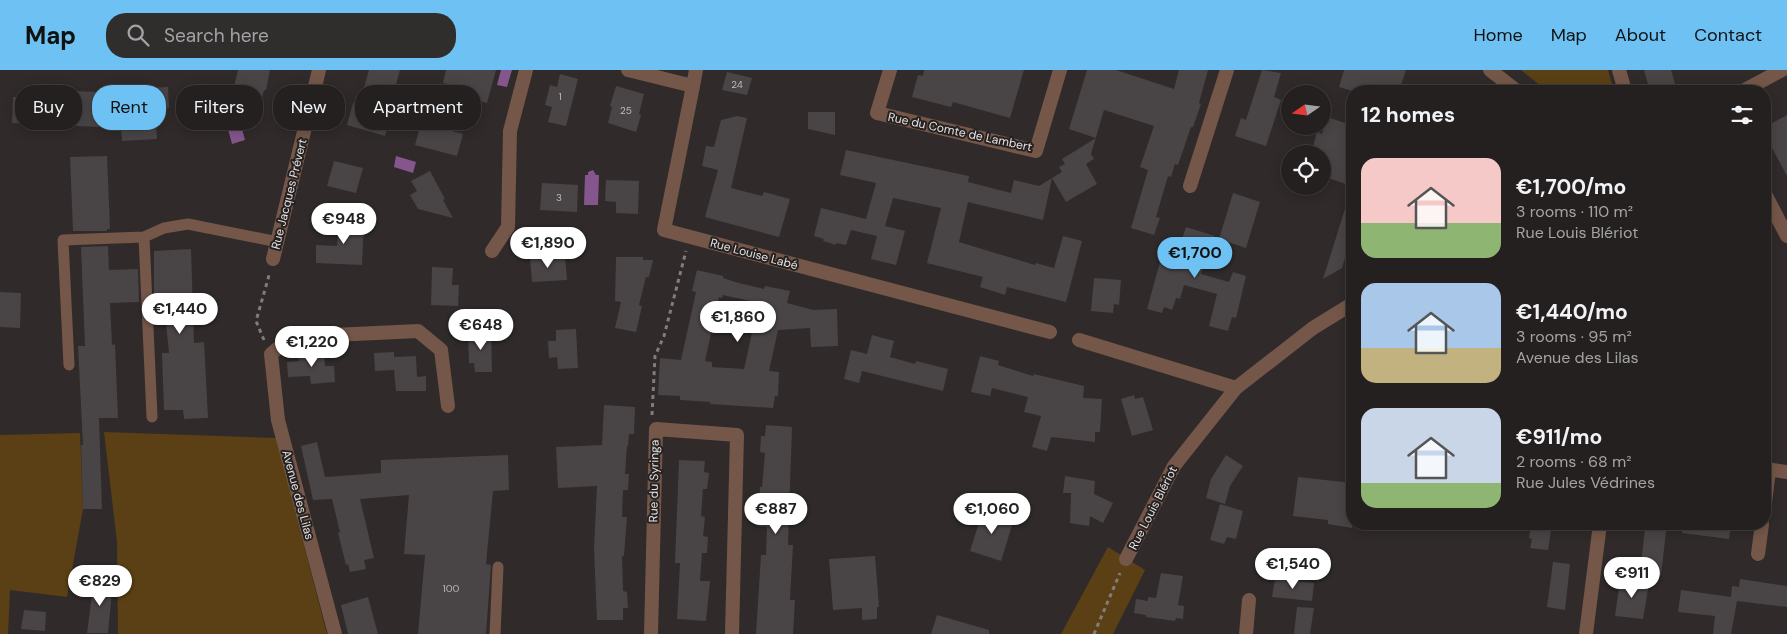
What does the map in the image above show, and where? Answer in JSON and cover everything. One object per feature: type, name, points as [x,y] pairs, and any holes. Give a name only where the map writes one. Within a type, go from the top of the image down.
[{"type":"street","name":"Rue Jacques Prévert","points":[[273,259],[319,70]]},
{"type":"street","points":[[492,251],[508,227],[510,131],[526,70]]},
{"type":"street","points":[[628,70],[693,86],[696,70]]},
{"type":"street","name":"Rue du Comte de Lambert","points":[[890,70],[877,113],[1036,151],[1060,70]]},
{"type":"street","points":[[1190,186],[1227,70]]},
{"type":"street","points":[[1490,70],[1509,85]]},
{"type":"street","points":[[1619,70],[1623,85]]},
{"type":"street","points":[[1754,85],[1782,70]]},
{"type":"street","name":"Rue Louise Labé","points":[[693,86],[664,230],[1050,332]]},
{"type":"street","points":[[1771,205],[1787,236]]},
{"type":"street","name":"Rue Louis Blériot","points":[[1126,559],[1174,466],[1236,388],[1313,328],[1346,308]]},
{"type":"street","points":[[271,354],[291,337],[418,331],[441,350],[448,406]]},
{"type":"street","points":[[1079,340],[1236,388]]},
{"type":"street","name":"Avenue des Lilas","points":[[271,354],[278,420],[335,634]]},
{"type":"street","name":"Rue du Syringa","points":[[651,634],[656,430],[736,434],[732,634]]},
{"type":"street","points":[[1771,470],[1787,472]]},
{"type":"street","points":[[1586,634],[1599,530]]},
{"type":"street","points":[[1758,554],[1761,530]]},
{"type":"street","points":[[1246,634],[1249,600]]},
{"type":"lane","points":[[69,365],[63,240],[144,236],[164,228],[188,224],[278,242]]},
{"type":"lane","points":[[144,236],[152,417]]},
{"type":"lane","points":[[496,634],[498,567]]},
{"type":"path","points":[[656,430],[652,421],[655,356],[664,336],[689,236]]},
{"type":"path","points":[[271,354],[256,321],[273,259]]},
{"type":"path","points":[[1094,634],[1126,559]]},
{"type":"shaded area","points":[[501,70],[512,70],[507,87],[497,85]]},
{"type":"shaded area","points":[[1521,70],[1608,70],[1612,85],[1540,85]]},
{"type":"shaded area","points":[[228,130],[242,130],[245,140],[232,144]]},
{"type":"shaded area","points":[[396,156],[416,162],[413,173],[394,167]]},
{"type":"shaded area","points":[[593,170],[596,175],[599,175],[598,205],[584,205],[585,175],[588,175],[588,172]]},
{"type":"shaded area","points":[[104,432],[276,438],[327,634],[118,634],[117,542]]},
{"type":"shaded area","points":[[80,433],[83,509],[67,597],[10,590],[8,634],[0,634],[0,435]]},
{"type":"shaded area","points":[[1108,547],[1145,570],[1113,634],[1061,634]]},
{"type":"building","points":[[238,70],[270,70],[266,90],[264,90],[263,94],[263,85],[234,85]]},
{"type":"building","points":[[369,70],[400,70],[396,85],[365,85]]},
{"type":"building","points":[[446,70],[496,70],[487,103],[481,101],[481,85],[451,85],[443,83]]},
{"type":"building","points":[[924,70],[1024,70],[1010,118],[953,102],[951,107],[912,97],[918,75],[923,76]]},
{"type":"building","points":[[1087,70],[1116,70],[1174,89],[1179,70],[1208,70],[1199,103],[1201,104],[1193,127],[1191,127],[1178,165],[1175,164],[1171,177],[1168,176],[1156,217],[1160,218],[1154,235],[1131,228],[1148,170],[1140,167],[1154,126],[1104,110],[1096,138],[1069,129]]},
{"type":"building","points":[[1262,70],[1281,73],[1274,97],[1281,100],[1266,146],[1235,136],[1241,118],[1246,120]]},
{"type":"building","points":[[1344,70],[1406,70],[1401,85],[1346,85],[1346,89],[1339,87]]},
{"type":"building","points":[[1644,70],[1671,70],[1675,85],[1648,85]]},
{"type":"building","points":[[727,72],[752,78],[747,95],[722,90]]},
{"type":"building","points":[[560,74],[578,79],[566,126],[548,122],[552,107],[545,105],[550,85],[557,87]]},
{"type":"building","points":[[616,86],[644,94],[636,132],[608,123],[612,107],[610,106]]},
{"type":"building","points":[[166,87],[168,87],[169,108],[166,108]]},
{"type":"building","points":[[82,91],[92,92],[92,127],[82,126]]},
{"type":"building","points":[[13,97],[15,97],[15,123],[12,123]]},
{"type":"building","points":[[353,103],[355,104],[355,127],[347,125]]},
{"type":"building","points":[[808,112],[835,112],[835,135],[808,129]]},
{"type":"building","points":[[1787,115],[1787,176],[1771,148],[1771,124]]},
{"type":"building","points":[[737,116],[747,118],[731,188],[762,196],[764,192],[790,199],[779,237],[705,217],[718,170],[702,166],[706,146],[714,147],[721,120]]},
{"type":"building","points":[[1331,118],[1346,123],[1346,184],[1331,179],[1331,145],[1313,145],[1316,135],[1331,135]]},
{"type":"building","points":[[121,130],[156,130],[157,139],[122,141]]},
{"type":"building","points":[[364,130],[387,130],[385,136]]},
{"type":"building","points":[[419,130],[448,130],[463,134],[457,156],[415,145]]},
{"type":"building","points":[[1096,138],[1091,154],[1094,159],[1086,164],[1097,184],[1066,202],[1052,178],[1062,172],[1059,167],[1065,164],[1062,159]]},
{"type":"building","points":[[846,150],[969,176],[968,182],[1011,193],[1014,180],[1039,186],[1052,178],[1043,220],[968,202],[959,242],[1035,265],[1036,263],[1054,268],[1063,236],[1082,241],[1066,302],[1007,287],[1005,295],[980,287],[983,277],[927,263],[941,208],[893,198],[885,226],[905,231],[896,265],[871,259],[877,236],[851,230],[846,245],[836,243],[836,245],[814,236],[821,208],[866,219],[876,183],[840,175]]},
{"type":"building","points":[[107,156],[110,229],[107,229],[107,231],[73,231],[70,157]]},
{"type":"building","points":[[334,161],[363,168],[356,193],[327,186]]},
{"type":"building","points":[[430,171],[453,218],[418,209],[410,195],[417,191],[411,181]]},
{"type":"building","points":[[606,180],[639,181],[638,214],[616,213],[616,202],[605,201]]},
{"type":"building","points":[[542,183],[578,185],[577,212],[540,210]]},
{"type":"building","points":[[1233,193],[1260,202],[1246,248],[1219,239]]},
{"type":"building","points":[[1346,206],[1346,255],[1342,268],[1323,279]]},
{"type":"building","points":[[339,220],[364,220],[362,265],[316,263],[316,245],[337,246]]},
{"type":"building","points":[[1186,227],[1215,236],[1201,274],[1229,282],[1233,272],[1246,276],[1236,318],[1232,317],[1228,331],[1209,326],[1217,294],[1184,285],[1180,299],[1176,298],[1172,310],[1164,307],[1162,313],[1147,309],[1165,244],[1179,248]]},
{"type":"building","points":[[108,246],[109,270],[138,269],[139,302],[110,303],[112,345],[115,344],[118,418],[99,418],[102,509],[83,509],[81,445],[83,445],[78,346],[85,346],[81,247]]},
{"type":"building","points":[[191,249],[194,343],[204,342],[208,418],[184,419],[183,410],[164,410],[162,353],[169,353],[166,324],[157,324],[156,301],[154,301],[154,251]]},
{"type":"building","points":[[565,256],[567,280],[532,282],[530,258]]},
{"type":"building","points":[[616,257],[643,257],[643,260],[653,260],[649,277],[646,277],[639,305],[642,306],[636,332],[615,328],[621,302],[615,301]]},
{"type":"building","points":[[432,267],[453,268],[452,285],[459,285],[458,306],[431,305]]},
{"type":"building","points":[[697,270],[764,289],[765,286],[790,291],[787,303],[813,310],[837,309],[838,346],[811,347],[810,328],[778,330],[769,371],[779,372],[778,396],[775,396],[773,408],[710,404],[710,402],[680,400],[680,396],[658,395],[660,358],[681,360],[696,292],[692,291]],"holes":[[[723,295],[750,301],[749,303],[757,305],[757,310],[744,369],[712,367],[712,362],[705,361],[719,297],[722,298]]]},
{"type":"building","points":[[1094,278],[1121,280],[1119,305],[1114,304],[1113,313],[1091,311]]},
{"type":"building","points":[[0,292],[21,293],[20,328],[0,327]]},
{"type":"building","points":[[576,329],[578,368],[558,369],[557,357],[549,358],[548,341],[556,341],[556,330]]},
{"type":"building","points":[[491,332],[492,372],[475,372],[474,363],[469,363],[468,333]]},
{"type":"building","points":[[872,335],[894,341],[890,357],[915,364],[916,361],[948,369],[943,391],[862,371],[859,383],[844,379],[851,350],[867,354]]},
{"type":"building","points":[[324,351],[325,366],[334,366],[335,382],[311,384],[310,376],[288,377],[287,362],[299,361],[298,352]]},
{"type":"building","points":[[394,352],[394,357],[416,356],[417,377],[426,376],[426,391],[396,391],[394,370],[375,371],[374,353]]},
{"type":"building","points":[[980,356],[999,361],[998,365],[1033,376],[1034,374],[1084,386],[1083,398],[1102,399],[1100,432],[1095,432],[1095,442],[1051,437],[1047,451],[1032,447],[1041,416],[1024,412],[1028,397],[992,388],[990,396],[971,392]]},
{"type":"building","points":[[1134,395],[1135,399],[1143,397],[1153,430],[1132,436],[1121,399]]},
{"type":"building","points":[[604,405],[635,407],[634,434],[629,434],[627,446],[625,474],[629,474],[628,490],[623,490],[622,517],[627,517],[624,556],[622,556],[623,591],[627,592],[628,608],[623,608],[623,620],[597,620],[594,549],[597,486],[558,488],[556,447],[602,445]]},
{"type":"building","points":[[766,425],[792,427],[788,545],[793,545],[790,600],[795,600],[793,634],[756,634],[761,555],[766,555],[767,527],[758,526],[760,487],[762,487],[765,453],[760,452],[761,436],[765,436]]},
{"type":"building","points":[[317,442],[325,477],[381,473],[381,460],[508,455],[509,490],[493,491],[486,564],[491,565],[486,634],[418,634],[425,555],[404,554],[409,495],[360,499],[374,558],[364,560],[366,569],[350,572],[348,564],[346,565],[338,533],[340,532],[332,499],[313,500],[301,446]]},
{"type":"building","points":[[1226,455],[1243,466],[1230,486],[1225,504],[1206,498],[1211,479]]},
{"type":"building","points":[[679,460],[705,461],[704,472],[709,473],[707,489],[703,489],[701,516],[705,517],[703,536],[708,537],[707,553],[702,553],[700,581],[710,581],[706,621],[677,619],[680,563],[675,563]]},
{"type":"building","points":[[1065,476],[1095,481],[1094,494],[1113,503],[1103,523],[1090,516],[1089,526],[1070,523],[1071,493],[1063,493]]},
{"type":"building","points":[[1298,477],[1346,482],[1346,527],[1328,524],[1328,520],[1293,516]]},
{"type":"building","points":[[1220,504],[1243,511],[1236,539],[1227,537],[1224,544],[1210,540]]},
{"type":"building","points":[[983,510],[1014,519],[1001,561],[970,551]]},
{"type":"building","points":[[1530,530],[1551,530],[1548,550],[1530,548],[1532,539],[1529,538]]},
{"type":"building","points":[[1645,530],[1666,531],[1661,576],[1640,573]]},
{"type":"building","points":[[1682,530],[1730,530],[1729,539],[1682,533]]},
{"type":"building","points":[[875,556],[879,607],[877,607],[877,619],[862,620],[862,608],[833,610],[829,559]]},
{"type":"building","points":[[1553,562],[1570,564],[1565,610],[1547,607]]},
{"type":"building","points":[[1161,573],[1183,576],[1178,605],[1184,606],[1183,619],[1176,618],[1175,621],[1146,617],[1146,615],[1134,613],[1136,599],[1148,601],[1148,597],[1156,598]]},
{"type":"building","points":[[1275,579],[1314,583],[1312,601],[1272,597]]},
{"type":"building","points":[[1740,579],[1787,586],[1787,607],[1737,601],[1731,634],[1713,634],[1715,616],[1678,612],[1681,590],[1731,597],[1732,586],[1739,587]]},
{"type":"building","points":[[94,580],[113,581],[108,633],[87,633]]},
{"type":"building","points":[[1620,580],[1649,583],[1643,619],[1615,616]]},
{"type":"building","points":[[368,597],[378,634],[348,634],[341,605]]},
{"type":"building","points":[[1297,607],[1314,608],[1310,634],[1294,634]]},
{"type":"building","points":[[24,610],[46,612],[45,631],[21,629]]},
{"type":"building","points":[[937,615],[989,630],[989,634],[931,634]]}]
